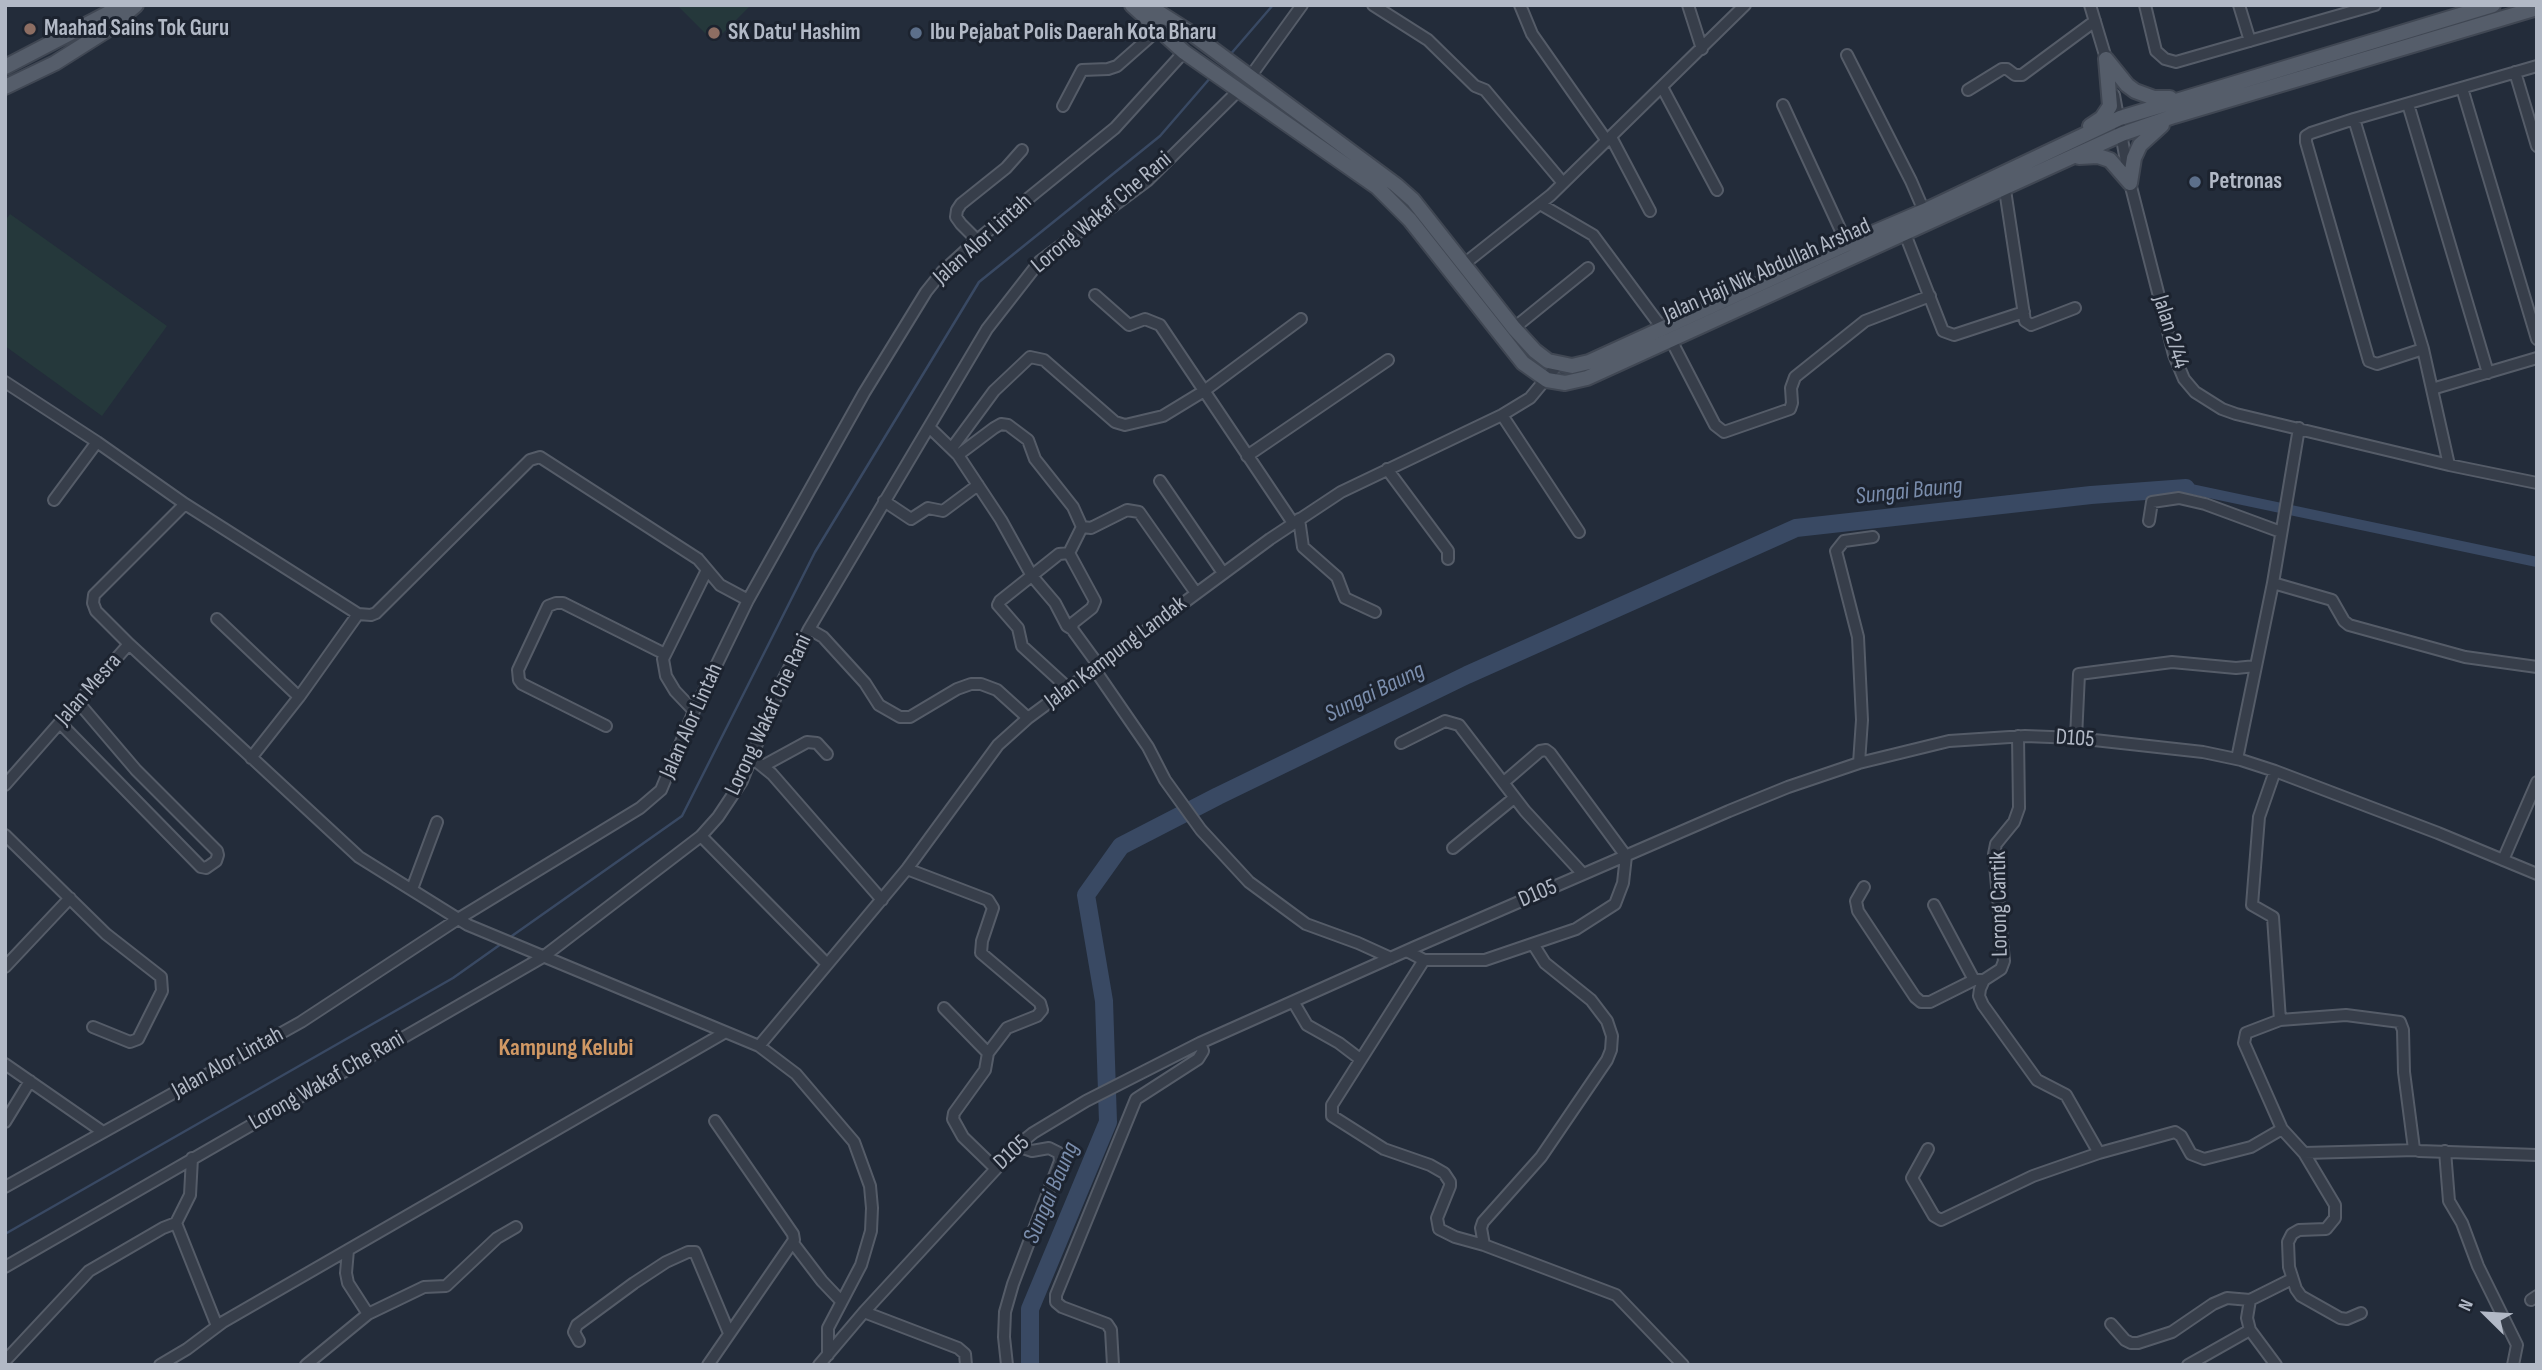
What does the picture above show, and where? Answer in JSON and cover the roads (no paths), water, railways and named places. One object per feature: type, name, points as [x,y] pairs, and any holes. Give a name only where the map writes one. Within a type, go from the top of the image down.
[{"type":"main road","points":[[5,67],[124,5]]},
{"type":"main road","points":[[5,87],[55,63],[104,32],[136,5]]},
{"type":"main road","points":[[1132,5],[1187,54],[1377,187],[1395,203],[1523,363],[1547,380]]},
{"type":"main road","points":[[1147,5],[1202,41],[1396,185],[1413,200],[1535,351],[1548,360],[1559,363]]},
{"type":"main road","name":"Jalan Haji Nik Abdullah Arshad","points":[[1547,380],[1565,383],[1587,378],[1667,334],[1847,244],[1924,211],[2120,118],[2453,11],[2493,5]]},
{"type":"main road","name":"Jalan Haji Nik Abdullah Arshad","points":[[1559,363],[1572,366],[1589,362],[1667,334],[1905,234],[2122,134],[2174,116],[2537,8]]},
{"type":"main road","points":[[2106,59],[2127,85],[2143,95],[2154,98],[2189,97]]},
{"type":"main road","points":[[2066,143],[2107,112],[2111,99],[2106,59]]},
{"type":"main road","points":[[2130,183],[2134,158],[2144,138],[2174,116]]},
{"type":"main road","points":[[2075,157],[2104,157],[2116,165],[2130,183]]},
{"type":"street","points":[[1250,77],[1303,5]]},
{"type":"street","points":[[1373,5],[1428,40],[1475,86],[1485,90],[1563,183]]},
{"type":"street","points":[[1520,5],[1532,34],[1609,139],[1650,211]]},
{"type":"street","points":[[1688,5],[1702,49]]},
{"type":"street","points":[[1464,264],[1563,183],[1745,5]]},
{"type":"street","name":"Jalan 2/44","points":[[2090,5],[2106,59],[2120,118],[2130,183],[2174,355],[2184,379],[2195,392],[2222,409],[2236,414],[2449,465],[2537,483]]},
{"type":"street","points":[[2145,5],[2157,51],[2165,59],[2176,62],[2375,5]]},
{"type":"street","points":[[2239,5],[2250,41]]},
{"type":"street","points":[[1968,90],[2002,69],[2022,75],[2095,21]]},
{"type":"street","points":[[1063,106],[1082,69],[1108,69],[1117,66],[1159,29]]},
{"type":"street","name":"Jalan Alor Lintah","points":[[5,1187],[301,1022],[457,919],[640,808],[662,790],[694,710],[748,600],[910,317],[942,272],[977,240],[1115,128],[1187,54]]},
{"type":"street","points":[[1847,55],[1924,211]]},
{"type":"street","points":[[2423,349],[2377,364],[2368,359],[2305,139],[2311,133],[2354,119],[2537,66]]},
{"type":"street","points":[[2515,72],[2537,146]]},
{"type":"street","points":[[1662,87],[1717,190]]},
{"type":"street","points":[[2462,88],[2537,338]]},
{"type":"street","name":"Lorong Wakaf Che Rani","points":[[5,1268],[543,957],[701,836],[718,817],[742,781],[782,682],[809,629],[987,329],[1040,261],[1147,181],[1237,91]]},
{"type":"street","points":[[1783,104],[1847,244]]},
{"type":"street","points":[[2408,104],[2488,373]]},
{"type":"street","points":[[2354,119],[2423,349],[2449,465]]},
{"type":"street","points":[[977,240],[961,224],[957,210],[1006,169],[1022,149]]},
{"type":"street","points":[[2005,190],[2025,321],[2031,325],[2075,308]]},
{"type":"street","points":[[1540,204],[1593,235],[1667,334],[1715,425],[1724,432],[1790,409],[1791,388],[1795,377],[1865,321],[1930,296]]},
{"type":"street","points":[[1905,234],[1943,331],[1954,335],[2024,312]]},
{"type":"street","points":[[1514,328],[1588,268]]},
{"type":"street","points":[[1095,295],[1129,325],[1145,319],[1160,325],[1247,456],[1296,522],[1303,547],[1337,577],[1345,598],[1375,612]]},
{"type":"street","points":[[955,452],[994,391],[1030,357],[1045,361],[1119,424],[1125,425],[1163,416],[1204,391],[1301,319]]},
{"type":"street","points":[[2432,389],[2537,358]]},
{"type":"street","points":[[1247,456],[1388,360]]},
{"type":"street","name":"Jalan Kampung Landak","points":[[760,1046],[826,963],[907,869],[998,745],[1028,718],[1195,593],[1296,522],[1342,492],[1502,415],[1530,398],[1559,363]]},
{"type":"street","points":[[5,382],[185,504],[358,614],[376,613],[535,457],[545,459],[687,551],[698,559],[720,585],[748,600]]},
{"type":"street","points":[[1502,415],[1579,532]]},
{"type":"street","points":[[955,452],[1001,424],[1008,425],[1028,440],[1035,459],[1073,507],[1082,527]]},
{"type":"street","points":[[929,427],[955,452],[978,485],[1032,576],[1055,603],[1166,781],[1201,830],[1249,882],[1306,924],[1391,958]]},
{"type":"street","points":[[2237,759],[2273,583],[2299,428]]},
{"type":"street","points":[[54,500],[97,442]]},
{"type":"street","points":[[1387,469],[1447,550],[1448,559]]},
{"type":"street","points":[[1160,481],[1223,573]]},
{"type":"street","points":[[884,501],[911,520],[929,508],[945,510],[978,485]]},
{"type":"street","points":[[2149,521],[2152,502],[2179,498],[2205,504],[2281,532]]},
{"type":"street","name":"Jalan Mesra","points":[[5,785],[129,644],[96,611],[94,595],[185,504]]},
{"type":"street","points":[[1082,527],[1091,528],[1126,510],[1139,512],[1195,593]]},
{"type":"street","points":[[1069,553],[1082,527]]},
{"type":"street","points":[[1859,763],[1862,720],[1858,638],[1836,551],[1844,541],[1873,537]]},
{"type":"street","points":[[1069,553],[1059,554],[1000,601],[999,607],[1018,628],[1022,646],[1069,689]]},
{"type":"street","points":[[1069,553],[1094,601],[1092,608],[1073,623],[1072,629]]},
{"type":"street","points":[[694,710],[675,691],[662,666],[665,653],[707,570]]},
{"type":"street","points":[[2273,583],[2332,600],[2349,625],[2465,657],[2537,667]]},
{"type":"street","points":[[606,726],[522,684],[519,680],[517,670],[548,606],[563,603],[665,653]]},
{"type":"street","points":[[251,758],[299,697],[358,614]]},
{"type":"street","points":[[217,619],[299,697]]},
{"type":"street","points":[[809,629],[823,637],[865,683],[879,705],[900,717],[910,717],[957,689],[981,684],[997,690],[1028,718]]},
{"type":"street","points":[[129,644],[348,849],[468,925],[760,1046],[796,1074],[854,1142],[866,1170],[873,1208],[871,1231],[861,1265],[828,1328],[828,1354]]},
{"type":"street","points":[[2076,738],[2079,674],[2172,662],[2236,668],[2256,666]]},
{"type":"street","points":[[60,723],[201,867],[211,866],[216,861],[216,850],[122,753],[78,702]]},
{"type":"street","points":[[1401,743],[1445,721],[1458,725],[1514,798],[1583,874]]},
{"type":"street","name":"D105","points":[[819,1365],[864,1312],[1017,1146],[1033,1133],[1086,1101],[1200,1043],[1583,874],[1776,791],[1859,763],[1949,741],[2018,736],[2076,738],[2203,752],[2274,771],[2537,874]]},
{"type":"street","name":"Lorong Cantik","points":[[2018,736],[2019,808],[2014,822],[1996,844],[1994,854],[2004,961],[2001,969],[1979,980],[1979,996],[2037,1080],[2066,1095],[2099,1153]]},
{"type":"street","points":[[763,766],[807,742],[817,743],[827,754]]},
{"type":"street","points":[[1407,951],[1424,960],[1485,960],[1577,929],[1615,904],[1623,883],[1626,856],[1548,751],[1543,750],[1536,754],[1504,782]]},
{"type":"street","points":[[102,764],[122,753]]},
{"type":"street","points":[[751,757],[763,766],[882,900]]},
{"type":"street","points":[[2274,771],[2259,817],[2252,905],[2273,917],[2280,1020]]},
{"type":"street","points":[[2503,860],[2537,782]]},
{"type":"street","points":[[1454,848],[1514,798]]},
{"type":"street","points":[[412,889],[437,822]]},
{"type":"street","points":[[5,835],[106,934],[157,972],[163,983],[138,1040],[130,1042],[93,1027]]},
{"type":"street","points":[[701,836],[826,963]]},
{"type":"street","points":[[907,869],[988,900],[992,904],[981,953],[1040,1003],[1042,1010],[1037,1016],[1007,1028],[988,1053],[985,1070],[954,1113],[953,1119],[962,1138],[995,1168]]},
{"type":"street","points":[[1864,887],[1856,901],[1858,911],[1921,1002],[1930,1002],[1979,980],[1934,905]]},
{"type":"street","points":[[5,967],[70,898]]},
{"type":"street","points":[[1484,1245],[1481,1228],[1483,1222],[1541,1157],[1607,1060],[1611,1049],[1612,1036],[1607,1021],[1591,1000],[1545,962],[1533,944]]},
{"type":"street","points":[[1424,960],[1332,1105],[1332,1116],[1384,1149],[1444,1173],[1450,1186],[1437,1218],[1437,1226],[1455,1237],[1484,1245],[1616,1296],[1683,1365]]},
{"type":"street","points":[[1294,1003],[1307,1025],[1339,1043],[1360,1059]]},
{"type":"street","points":[[944,1008],[988,1053]]},
{"type":"street","points":[[2361,1313],[2347,1319],[2340,1318],[2301,1296],[2292,1279],[2288,1252],[2292,1234],[2299,1230],[2324,1230],[2335,1216],[2334,1203],[2304,1153],[2282,1129],[2244,1043],[2246,1033],[2280,1020],[2346,1015],[2400,1022],[2403,1030],[2411,1144],[2416,1150]]},
{"type":"street","points":[[160,1365],[187,1349],[217,1325],[724,1032]]},
{"type":"street","points":[[1112,1365],[1111,1330],[1107,1324],[1062,1307],[1056,1302],[1056,1295],[1136,1099],[1198,1059],[1203,1051],[1200,1043]]},
{"type":"street","points":[[5,1064],[103,1132]]},
{"type":"street","points":[[5,1122],[30,1082]]},
{"type":"street","points":[[708,1365],[793,1243],[793,1234],[715,1121]]},
{"type":"street","points":[[1928,1149],[1912,1178],[1934,1216],[1941,1220],[2033,1175],[2175,1132],[2191,1154],[2204,1159],[2251,1147],[2282,1129]]},
{"type":"street","points":[[1007,1365],[1005,1312],[1060,1161],[1059,1153],[1049,1148],[1032,1151],[1017,1146]]},
{"type":"street","points":[[2304,1153],[2416,1150],[2537,1155]]},
{"type":"street","points":[[2445,1151],[2449,1201],[2462,1223],[2478,1266],[2517,1345],[2513,1365]]},
{"type":"street","points":[[5,1361],[89,1271],[176,1223],[190,1195],[192,1158]]},
{"type":"street","points":[[176,1223],[217,1325]]},
{"type":"street","points":[[306,1365],[369,1314],[424,1287],[446,1286],[497,1238],[516,1227]]},
{"type":"street","points":[[793,1243],[841,1301]]},
{"type":"street","points":[[348,1250],[348,1283],[369,1314]]},
{"type":"street","points":[[579,1341],[574,1332],[577,1325],[634,1283],[666,1262],[688,1252],[695,1252],[729,1333]]},
{"type":"street","points":[[2111,1324],[2125,1340],[2138,1343],[2172,1332],[2213,1304],[2227,1298],[2250,1300],[2292,1279]]},
{"type":"street","points":[[2250,1300],[2247,1318],[2250,1330],[2276,1365]]},
{"type":"street","points":[[864,1312],[958,1348],[965,1354],[966,1365]]},
{"type":"street","points":[[2189,1365],[2250,1330]]},
{"type":"waterway","points":[[1229,56],[1273,5]]},
{"type":"waterway","points":[[509,938],[682,816],[815,552],[979,282],[1160,136],[1211,77]]},
{"type":"waterway","points":[[2186,488],[2537,562]]},
{"type":"waterway","name":"Sungai Baung","points":[[1030,1365],[1030,1309],[1108,1122],[1104,1001],[1086,895],[1121,846],[1467,675],[1796,528],[2091,495],[2186,488]]},
{"type":"waterway","points":[[5,1234],[453,978],[501,944]]},
{"type":"place","name":"Maahad Sains Tok Guru","points":[[30,29]]},
{"type":"place","name":"SK Datu' Hashim","points":[[714,33]]},
{"type":"place","name":"Ibu Pejabat Polis Daerah Kota Bharu","points":[[916,33]]},
{"type":"place","name":"Petronas","points":[[2195,182]]},
{"type":"district","name":"Kampung Kelubi","points":[[566,1049]]}]
